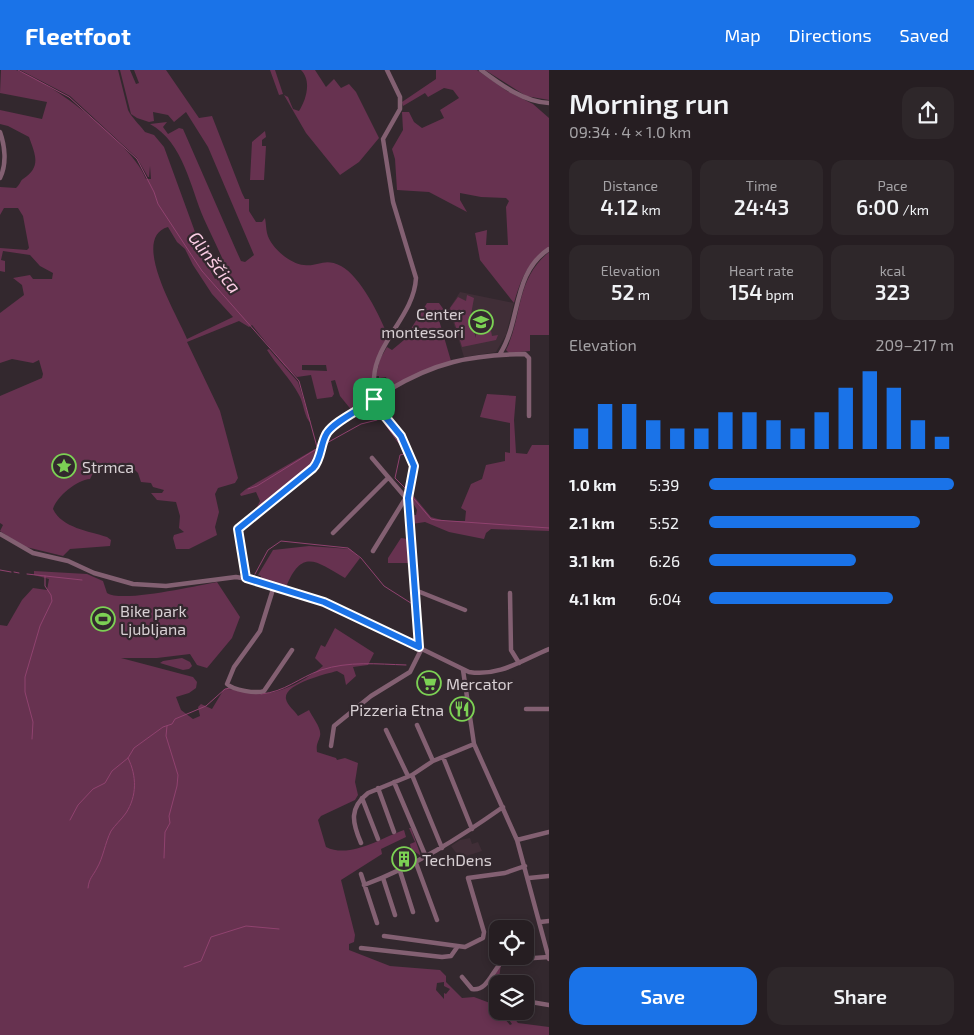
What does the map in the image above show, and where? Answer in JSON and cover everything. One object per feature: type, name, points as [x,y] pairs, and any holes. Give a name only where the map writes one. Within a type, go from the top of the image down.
[{"type":"street","points":[[373,551],[407,495],[414,470],[412,458],[401,436],[378,408],[374,399],[376,366],[407,309],[416,287],[416,278],[393,202],[382,139],[400,109],[400,97],[387,70]]},
{"type":"street","points":[[481,70],[522,96],[549,103]]},
{"type":"street","points":[[0,132],[4,151],[4,166],[0,178]]},
{"type":"street","points":[[500,354],[506,342],[523,283],[533,264],[549,249]]},
{"type":"street","points":[[246,578],[238,529],[313,468],[322,450],[327,433],[335,425],[407,380],[436,367],[467,358],[500,354],[528,356],[529,416]]},
{"type":"street","points":[[367,405],[378,408]]},
{"type":"street","points":[[331,746],[334,726],[371,696],[410,672],[421,648],[407,495],[388,478],[372,458]]},
{"type":"street","points":[[333,533],[388,478]]},
{"type":"street","points":[[0,534],[33,553],[68,561],[94,572],[133,584],[166,586],[246,578],[274,586],[324,602],[463,670],[490,673],[519,663],[549,648]]},
{"type":"street","points":[[274,586],[260,631],[234,667],[227,680],[228,686],[256,692],[264,691],[292,650]]},
{"type":"street","points":[[416,590],[464,610]]},
{"type":"street","points":[[510,593],[511,650],[519,663]]},
{"type":"street","points":[[462,977],[472,989],[477,989],[483,986],[504,960],[549,955],[517,840],[474,744],[472,718],[463,670]]},
{"type":"street","points":[[526,709],[549,709]]},
{"type":"street","points":[[417,725],[433,761]]},
{"type":"street","points":[[386,730],[410,775],[442,848]]},
{"type":"street","points":[[361,843],[353,818],[355,807],[362,798],[378,788],[410,775],[433,761],[474,744]]},
{"type":"street","points":[[443,757],[472,829]]},
{"type":"street","points":[[394,782],[426,857]]},
{"type":"street","points":[[378,788],[394,832]]},
{"type":"street","points":[[362,798],[378,839]]},
{"type":"street","points":[[364,885],[416,863],[472,829],[503,807]]},
{"type":"street","points":[[517,840],[549,832]]},
{"type":"street","points":[[416,863],[437,920]]},
{"type":"street","points":[[384,936],[469,946],[484,935],[468,878],[505,873],[525,866]]},
{"type":"street","points":[[400,871],[413,912]]},
{"type":"street","points":[[361,874],[377,923]]},
{"type":"street","points":[[529,878],[549,876]]},
{"type":"street","points":[[383,878],[395,915]]},
{"type":"street","points":[[540,922],[549,921]]},
{"type":"street","points":[[361,948],[442,957],[451,956],[458,946]]},
{"type":"street","points":[[534,1002],[549,1005]]},
{"type":"shaded area","points":[[1,70],[16,70],[31,76],[69,100],[108,131],[70,96],[20,70],[118,70],[128,110],[130,113],[145,132],[154,135],[164,147],[206,262],[215,279],[228,272],[204,219],[184,167],[171,142],[162,132],[150,124],[167,122],[163,127],[168,134],[179,128],[183,129],[241,261],[245,262],[254,255],[208,147],[186,112],[174,122],[168,115],[153,112],[154,121],[149,122],[131,114],[120,70],[130,70],[136,84],[139,83],[134,70],[166,70],[199,118],[212,116],[242,193],[245,199],[249,199],[249,211],[256,222],[262,222],[265,218],[269,238],[276,249],[293,262],[299,264],[309,265],[330,262],[348,271],[369,298],[388,337],[372,376],[372,397],[353,412],[340,396],[335,380],[331,381],[334,394],[332,397],[317,399],[311,375],[297,377],[284,365],[252,325],[249,327],[239,321],[187,342],[220,411],[238,478],[235,483],[218,488],[215,494],[219,512],[215,527],[217,535],[189,549],[176,549],[174,535],[184,532],[179,528],[180,516],[176,502],[157,500],[151,493],[162,493],[164,490],[153,487],[151,483],[141,482],[138,473],[131,466],[121,466],[115,470],[110,466],[92,475],[90,479],[79,482],[59,499],[53,509],[69,525],[107,537],[111,540],[110,546],[70,549],[63,556],[22,546],[0,531],[3,525],[0,523],[0,396],[42,378],[43,374],[39,360],[33,363],[12,359],[0,363],[0,313],[24,295],[22,285],[13,278],[30,275],[33,279],[52,279],[53,273],[40,266],[30,255],[3,251],[1,260],[5,261],[5,272],[0,271],[0,248],[27,250],[29,248],[23,216],[18,208],[4,208],[0,215],[0,187],[16,188],[33,170],[35,155],[29,137],[0,124],[0,110],[42,119],[47,102],[0,93]],"holes":[[[110,133],[137,158],[148,177],[150,166],[151,179],[146,179],[126,149]],[[168,227],[177,242],[185,249],[212,294],[233,317],[187,339],[160,279],[153,246],[157,234]],[[302,365],[326,365],[327,371],[302,370]]]},
{"type":"shaded area","points":[[270,70],[275,70],[283,94],[279,95]]},
{"type":"shaded area","points":[[301,70],[315,70],[326,87],[334,79],[341,88],[349,84],[356,92],[379,138],[359,162],[340,175],[306,133],[284,95],[288,97],[293,109],[299,111],[307,90],[306,80]]},
{"type":"shaded area","points":[[436,70],[477,70],[507,91],[533,104],[549,118],[549,248],[530,265],[519,287],[514,303],[480,260],[475,233],[487,230],[486,245],[508,245],[506,207],[509,201],[506,198],[481,197],[460,193],[460,200],[467,212],[429,192],[397,190],[395,159],[392,149],[403,130],[402,112],[409,112],[414,122],[422,128],[444,118],[440,110],[459,98],[453,90],[444,88],[428,97],[425,93],[403,106],[402,102],[436,79]]},
{"type":"shaded area","points":[[485,70],[549,70],[549,100],[526,96]]},
{"type":"shaded area","points":[[265,131],[266,137],[262,140],[262,146],[266,146],[264,180],[250,180],[252,142]]},
{"type":"shaded area","points":[[549,252],[549,335],[530,335],[530,351],[509,353],[506,350],[525,286],[530,274]]},
{"type":"shaded area","name":"Center montessori","points":[[460,292],[514,303],[506,335],[496,352],[464,357],[449,309]]},
{"type":"shaded area","points":[[467,295],[474,298],[470,320],[476,338],[476,334],[491,331],[492,336],[498,335],[496,340],[462,347],[450,308],[458,297],[466,301]]},
{"type":"shaded area","points":[[427,303],[439,303],[444,310],[449,309],[439,320],[451,361],[390,388],[386,377],[379,378],[379,376],[376,376],[380,359],[387,347],[392,350],[404,340]]},
{"type":"shaded area","points":[[269,349],[298,382],[311,423],[307,418],[299,395],[267,350]]},
{"type":"shaded area","points":[[487,394],[516,396],[514,420],[516,453],[527,454],[532,445],[549,445],[549,531],[491,529],[486,533],[484,539],[449,532],[425,522],[412,524],[413,515],[416,515],[417,510],[409,496],[411,493],[431,517],[445,521],[465,521],[466,511],[461,508],[471,484],[482,479],[486,465],[505,461],[505,452],[510,453],[510,423],[480,417]]},
{"type":"shaded area","points":[[315,449],[316,452],[306,473],[295,484],[257,513],[255,511],[260,501],[256,492],[241,496],[240,494],[246,489]]},
{"type":"shaded area","points":[[401,538],[408,539],[410,563],[388,563],[388,558]]},
{"type":"shaded area","points":[[309,546],[350,549],[360,558],[345,578],[318,563],[311,562],[304,563],[298,567],[286,587],[260,579],[261,576],[258,575],[273,550]]},
{"type":"shaded area","points":[[34,571],[87,574],[103,581],[107,593],[115,596],[159,593],[217,582],[240,617],[232,638],[207,668],[197,665],[190,654],[157,658],[121,658],[193,677],[197,682],[196,688],[189,693],[176,697],[181,710],[193,719],[200,716],[198,707],[201,704],[212,709],[224,689],[255,694],[268,693],[285,689],[309,676],[323,666],[315,658],[321,645],[325,647],[335,628],[374,653],[368,665],[353,667],[356,676],[346,685],[344,675],[337,671],[298,684],[287,694],[286,699],[298,716],[309,710],[320,733],[317,752],[337,760],[345,758],[358,763],[355,782],[358,795],[355,800],[321,816],[318,820],[326,847],[345,851],[355,849],[404,830],[406,837],[381,849],[382,854],[341,880],[355,935],[354,942],[349,944],[349,950],[390,966],[440,970],[446,976],[446,982],[462,998],[474,997],[489,1003],[489,1020],[506,1020],[510,1025],[512,1024],[509,1020],[516,1020],[518,1023],[549,1027],[549,1035],[0,1035],[0,625],[7,626],[22,600],[33,588],[47,590],[49,579],[34,575]],"holes":[[[444,982],[444,986],[450,989],[446,994],[444,993],[444,999],[436,990],[437,983]]]},
{"type":"shaded area","points":[[182,658],[190,662],[192,666],[189,669],[183,670],[160,663],[163,661]]},
{"type":"shaded area","points":[[409,828],[411,828],[421,856],[411,849],[410,844],[415,842]]},
{"type":"shaded area","points":[[470,838],[472,844],[478,842],[482,851],[460,858],[451,846],[460,840]]},
{"type":"shaded area","points":[[500,965],[499,975],[493,975]]},
{"type":"waterway","name":"Glinščica","points":[[18,70],[69,97],[137,159],[158,204],[202,271],[299,381],[317,447],[322,447]]},
{"type":"waterway","name":"Glinščica","points":[[325,444],[361,424],[377,420]]},
{"type":"waterway","name":"Glinščica","points":[[385,424],[404,450],[404,454],[400,455],[395,478],[407,490]]},
{"type":"waterway","points":[[248,489],[257,486],[318,448]]},
{"type":"waterway","name":"Glinščica","points":[[409,493],[431,519],[549,528]]},
{"type":"waterway","points":[[255,574],[268,550],[281,541],[348,548],[361,558],[384,586],[414,605]]},
{"type":"waterway","points":[[0,570],[11,572]]},
{"type":"waterway","points":[[14,572],[19,573]]},
{"type":"waterway","points":[[27,574],[82,580]]},
{"type":"waterway","points":[[32,739],[33,722],[25,692],[25,677],[40,626],[52,601],[51,595],[45,586],[45,576]]},
{"type":"waterway","points":[[261,694],[277,691],[313,673],[332,667],[363,664],[406,665]]},
{"type":"waterway","points":[[70,820],[78,805],[93,789],[105,783],[112,771],[128,758],[134,748],[163,727],[172,724],[175,719],[206,706],[225,689],[230,688]]},
{"type":"waterway","points":[[164,858],[165,832],[170,823],[169,816],[178,775],[166,736],[167,726]]},
{"type":"waterway","points":[[88,888],[90,879],[101,860],[111,831],[126,813],[132,800],[134,779],[128,758]]},
{"type":"waterway","points":[[184,967],[201,961],[211,937],[246,926],[279,929]]},
{"type":"place","name":"Center montessori","points":[[481,322]]},
{"type":"place","name":"Strmca","points":[[64,466]]},
{"type":"place","name":"Bike park Ljubljana","points":[[103,619]]},
{"type":"place","name":"Mercator","points":[[429,683]]},
{"type":"place","name":"Pizzeria Etna","points":[[462,709]]},
{"type":"place","name":"TechDens","points":[[404,859]]},
{"type":"route","points":[[374,399],[378,408],[401,436],[414,466],[408,498],[417,599],[419,647],[324,602],[246,578],[238,534],[238,529],[246,521],[268,507],[277,496],[313,468],[320,457],[327,433],[335,425],[358,412],[374,399]]}]
